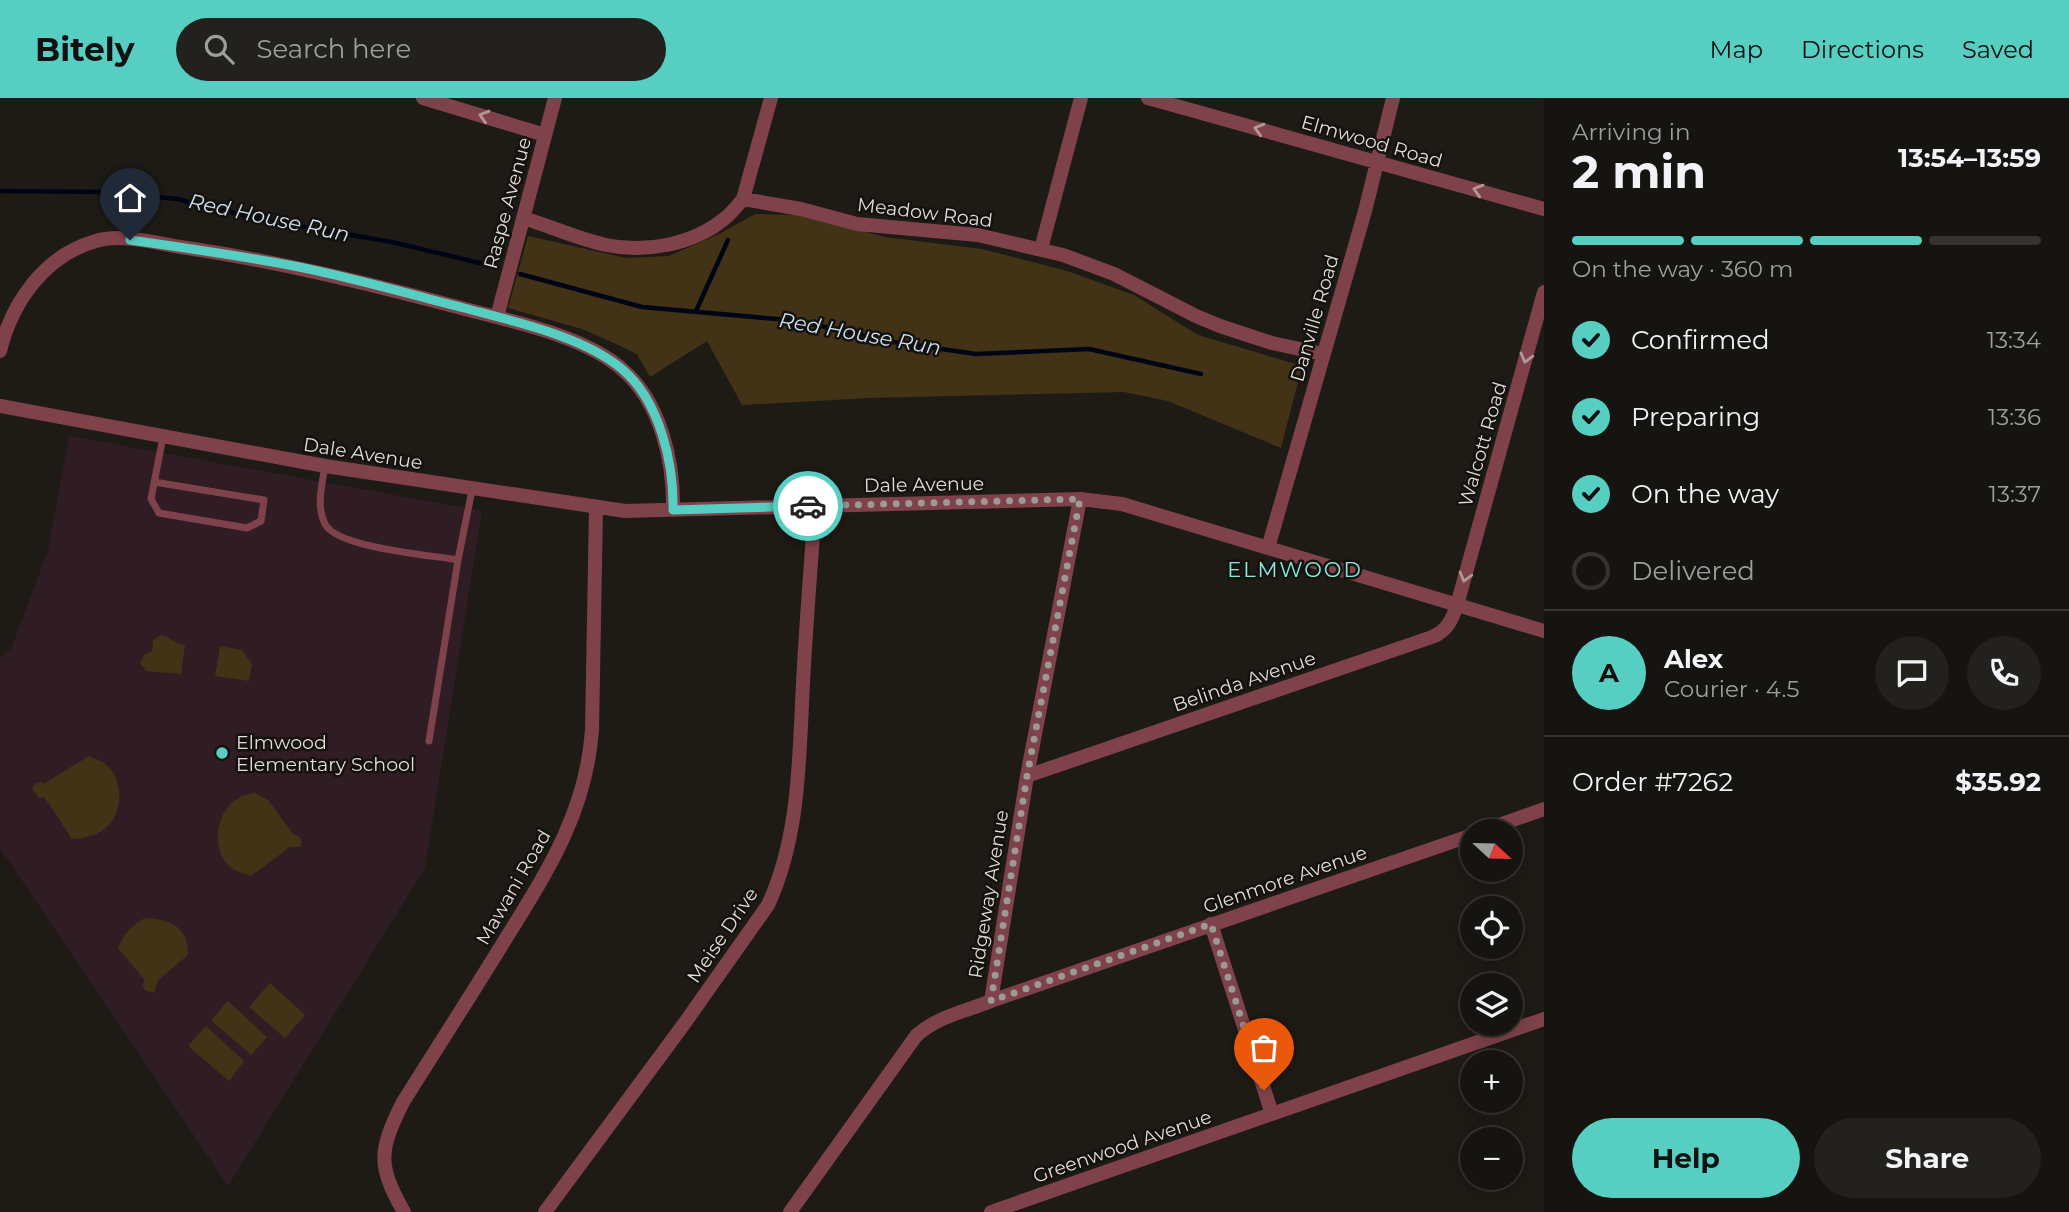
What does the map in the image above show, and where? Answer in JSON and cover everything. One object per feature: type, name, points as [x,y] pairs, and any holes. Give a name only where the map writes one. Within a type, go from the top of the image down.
[{"type":"street","points":[[423,98],[545,135]]},
{"type":"street","name":"Raspe Avenue","points":[[497,317],[555,98]]},
{"type":"street","points":[[523,218],[604,244],[639,248],[664,246],[694,237],[726,219],[743,200],[771,98]]},
{"type":"street","points":[[1041,249],[1081,98]]},
{"type":"street","name":"Elmwood Road","points":[[1148,98],[1544,209]]},
{"type":"street","name":"Danville Road","points":[[1268,548],[1393,98]]},
{"type":"street","name":"Meadow Road","points":[[743,200],[801,209],[857,224],[978,235],[1041,249],[1114,274],[1196,316],[1242,334],[1323,354]]},
{"type":"street","points":[[0,351],[16,305],[38,278],[73,251],[97,240],[111,239],[205,251],[298,267],[497,317],[583,346],[625,371],[643,396],[666,443],[674,486],[673,510]]},
{"type":"street","name":"Walcott Road","points":[[1457,605],[1544,292]]},
{"type":"street","name":"Dale Avenue","points":[[0,406],[325,466],[625,511],[1080,499],[1122,504],[1544,631]]},
{"type":"street","name":"Ridgeway Avenue","points":[[790,1212],[916,1036],[946,1016],[991,1001],[1027,776],[1080,499]]},
{"type":"street","name":"Meise Drive","points":[[545,1212],[684,1024],[768,905],[777,885],[791,836],[798,768],[815,506]]},
{"type":"street","name":"Mawani Road","points":[[404,1212],[387,1177],[383,1160],[392,1125],[410,1091],[558,853],[580,799],[592,730],[596,508]]},
{"type":"street","name":"Belinda Avenue","points":[[1027,776],[1432,638],[1448,627],[1457,605]]},
{"type":"street","points":[[1516,819],[1544,809]]},
{"type":"street","name":"Glenmore Avenue","points":[[991,1001],[1460,839]]},
{"type":"street","points":[[1211,924],[1272,1114]]},
{"type":"street","name":"Greenwood Avenue","points":[[991,1212],[1544,1019]]},
{"type":"lane","points":[[154,481],[264,500],[261,521],[247,528],[159,513],[151,499],[154,481],[163,437]]},
{"type":"lane","points":[[325,466],[320,503],[327,528],[334,534],[353,543],[458,559]]},
{"type":"lane","points":[[429,741],[458,559],[472,490]]},
{"type":"shaded area","points":[[755,214],[805,215],[884,237],[982,249],[1067,271],[1134,295],[1198,335],[1302,366],[1281,448],[1168,401],[1124,392],[868,398],[742,405],[707,341],[650,377],[637,354],[582,329],[508,308],[528,236],[626,258],[669,256],[721,233]]},
{"type":"shaded area","name":"Elmwood Elementary School","points":[[69,436],[482,511],[425,868],[228,1186],[0,848],[0,658],[11,649],[48,550]]},
{"type":"shaded area","points":[[161,635],[185,645],[181,674],[146,671],[140,663],[144,655],[152,651],[153,640]]},
{"type":"shaded area","points":[[220,646],[242,650],[252,664],[249,681],[215,676]]},
{"type":"shaded area","points":[[89,756],[104,763],[116,778],[118,807],[110,824],[103,830],[88,837],[72,839],[45,798],[38,797],[32,788],[38,782],[45,783]]},
{"type":"shaded area","points":[[255,793],[268,800],[302,842],[300,847],[290,847],[251,876],[230,867],[224,859],[218,830],[225,811],[231,804],[242,796]]},
{"type":"shaded area","points":[[145,918],[162,920],[176,926],[187,945],[188,955],[158,980],[154,993],[146,991],[143,987],[144,979],[118,948],[128,930]]},
{"type":"shaded area","points":[[270,983],[305,1015],[285,1038],[249,1007]]},
{"type":"shaded area","points":[[228,1001],[267,1037],[251,1055],[211,1020]]},
{"type":"shaded area","points":[[206,1026],[244,1061],[229,1081],[188,1046]]},
{"type":"waterway","name":"Red House Run","points":[[0,191],[107,192],[177,199],[263,220],[392,242],[492,266]]},
{"type":"waterway","points":[[696,311],[728,240]]},
{"type":"waterway","name":"Red House Run","points":[[520,274],[642,307],[799,321],[887,341],[976,354],[1089,349],[1201,374]]},
{"type":"way so far","points":[[808,506],[1080,499],[1027,776],[991,1001],[1211,924],[1264,1090]]},
{"type":"place","name":"Elmwood Elementary School","points":[[222,753]]},
{"type":"district","name":"ELMWOOD","points":[[1295,570]]},
{"type":"route","points":[[130,240],[298,267],[346,278],[497,317],[583,346],[625,371],[651,409],[666,443],[674,486],[673,510],[808,506]]}]
